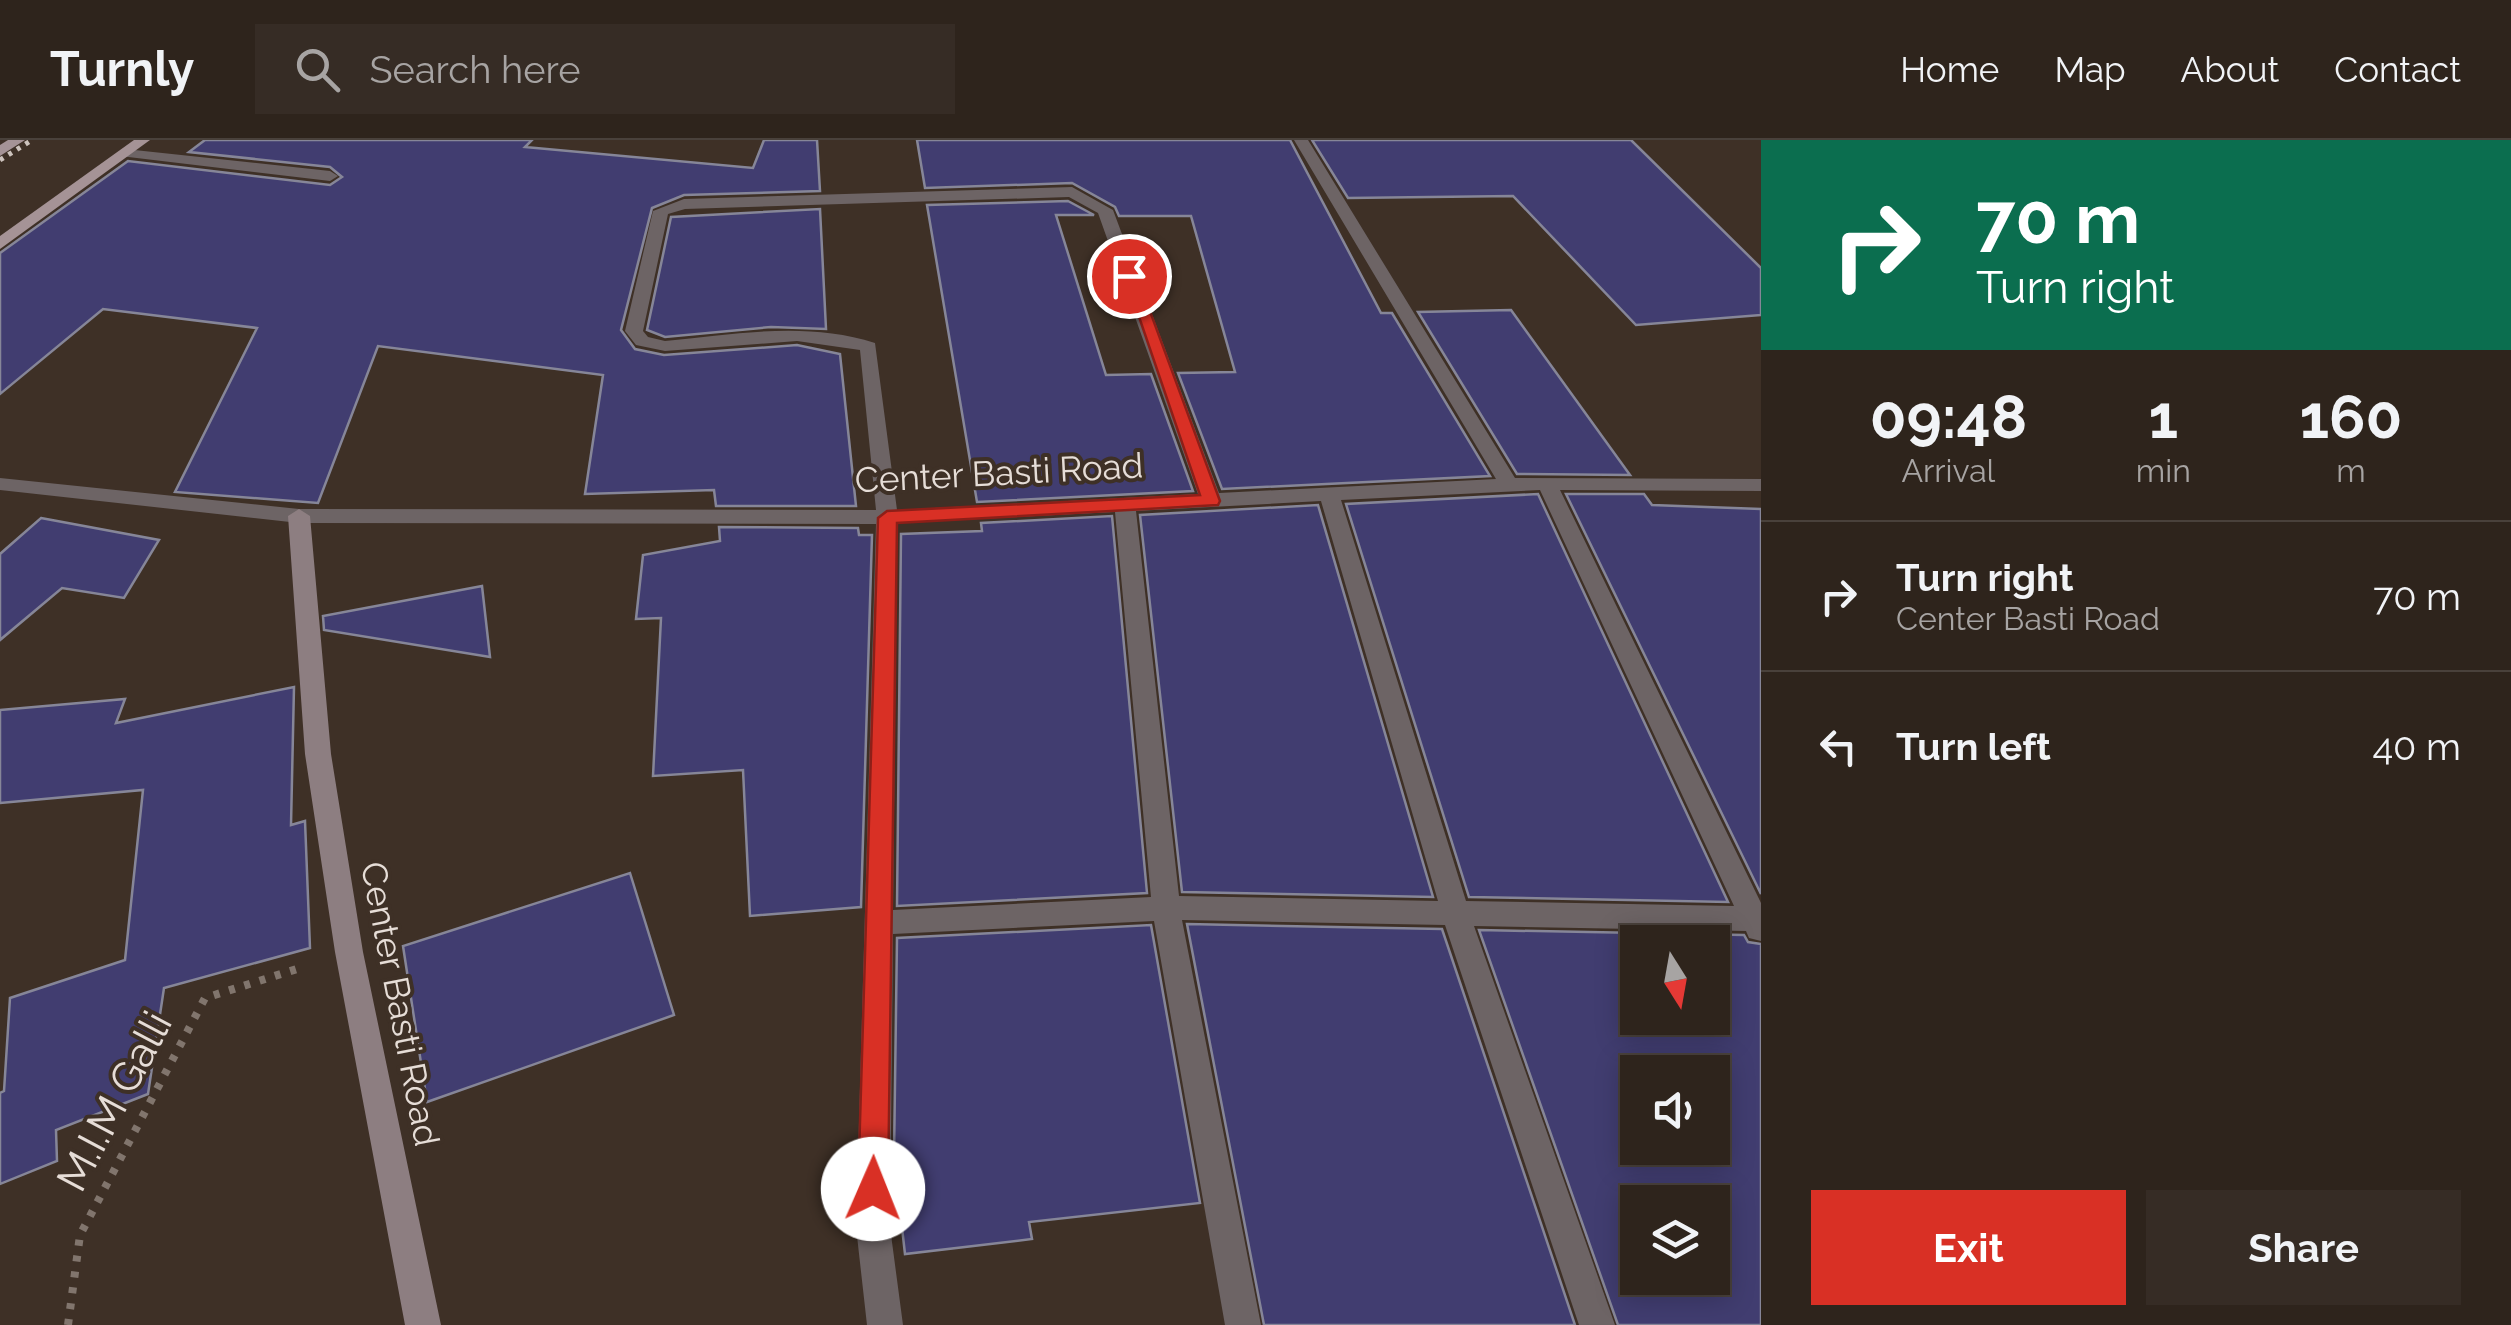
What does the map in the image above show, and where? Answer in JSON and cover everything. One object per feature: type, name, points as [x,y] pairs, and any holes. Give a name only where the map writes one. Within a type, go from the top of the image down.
[{"type":"main road","points":[[0,152],[18,140]]},
{"type":"main road","points":[[0,244],[143,140]]},
{"type":"street","points":[[1301,140],[1510,486]]},
{"type":"street","points":[[125,153],[330,176]]},
{"type":"street","points":[[885,1325],[872,1227],[887,518],[869,347],[848,338],[814,337],[665,346],[642,341],[634,331],[661,211],[684,204],[1072,192],[1092,201],[1104,210],[1211,501]]},
{"type":"street","points":[[876,923],[1166,908],[1758,924],[1547,483]]},
{"type":"street","name":"Center Basti Road","points":[[0,484],[299,516],[887,518],[1547,483],[1761,485]]},
{"type":"street","points":[[1328,494],[1456,915],[1597,1325]]},
{"type":"street","points":[[1125,505],[1166,908],[1243,1325]]},
{"type":"street","name":"Center Basti Road","points":[[299,516],[318,754],[349,952],[424,1325]]},
{"type":"path","name":"M.I.M Galli","points":[[68,1325],[80,1235],[206,998],[349,952]]},
{"type":"building","points":[[205,140],[532,140],[525,147],[753,168],[764,140],[817,140],[820,191],[684,195],[652,208],[621,330],[635,349],[664,355],[797,345],[840,354],[856,506],[716,506],[714,490],[585,494],[603,375],[378,346],[318,503],[175,492],[257,328],[103,309],[0,394],[0,253],[128,161],[330,185],[342,177],[330,167],[189,152]]},
{"type":"building","points":[[917,140],[1290,140],[1381,313],[1392,313],[1490,476],[1222,489],[1178,373],[1235,372],[1191,216],[1119,216],[1115,207],[1072,183],[925,188]]},
{"type":"building","points":[[1312,140],[1631,140],[1761,268],[1761,315],[1636,325],[1513,196],[1348,198]]},
{"type":"building","points":[[1068,201],[1094,215],[1056,215],[1106,375],[1151,374],[1193,491],[977,502],[927,205]]},
{"type":"building","points":[[820,209],[826,329],[771,327],[665,337],[647,330],[671,217]]},
{"type":"building","points":[[1511,310],[1630,475],[1517,474],[1418,312]]},
{"type":"building","points":[[1538,494],[1728,902],[1469,897],[1346,504]]},
{"type":"building","points":[[1566,494],[1644,494],[1652,505],[1761,509],[1761,894]]},
{"type":"building","points":[[1318,505],[1433,897],[1182,892],[1140,515]]},
{"type":"building","points":[[1112,516],[1147,893],[897,906],[901,534],[982,531],[981,523]]},
{"type":"building","points":[[41,518],[159,540],[124,598],[62,588],[0,640],[0,554]]},
{"type":"building","points":[[719,527],[858,528],[859,535],[872,535],[861,907],[750,916],[743,770],[653,776],[661,618],[636,619],[643,555],[720,541]]},
{"type":"building","points":[[482,586],[490,657],[324,630],[323,616]]},
{"type":"building","points":[[294,687],[291,825],[305,821],[310,948],[164,988],[148,1094],[56,1130],[57,1161],[0,1184],[0,1093],[4,1091],[10,998],[125,960],[143,790],[0,803],[0,710],[125,699],[116,723]]},
{"type":"building","points":[[630,873],[674,1015],[427,1102],[403,946]]},
{"type":"building","points":[[1187,924],[1442,929],[1575,1325],[1264,1325]]},
{"type":"building","points":[[1151,925],[1200,1203],[1029,1222],[1032,1239],[905,1254],[894,1157],[897,938]]},
{"type":"building","points":[[1479,930],[1620,933],[1620,1035],[1730,1035],[1730,935],[1744,935],[1748,942],[1761,944],[1761,1325],[1618,1325]]},
{"type":"railway","points":[[0,160],[32,140]]},
{"type":"route","points":[[873,1189],[887,518],[1211,501],[1129,276]]}]
